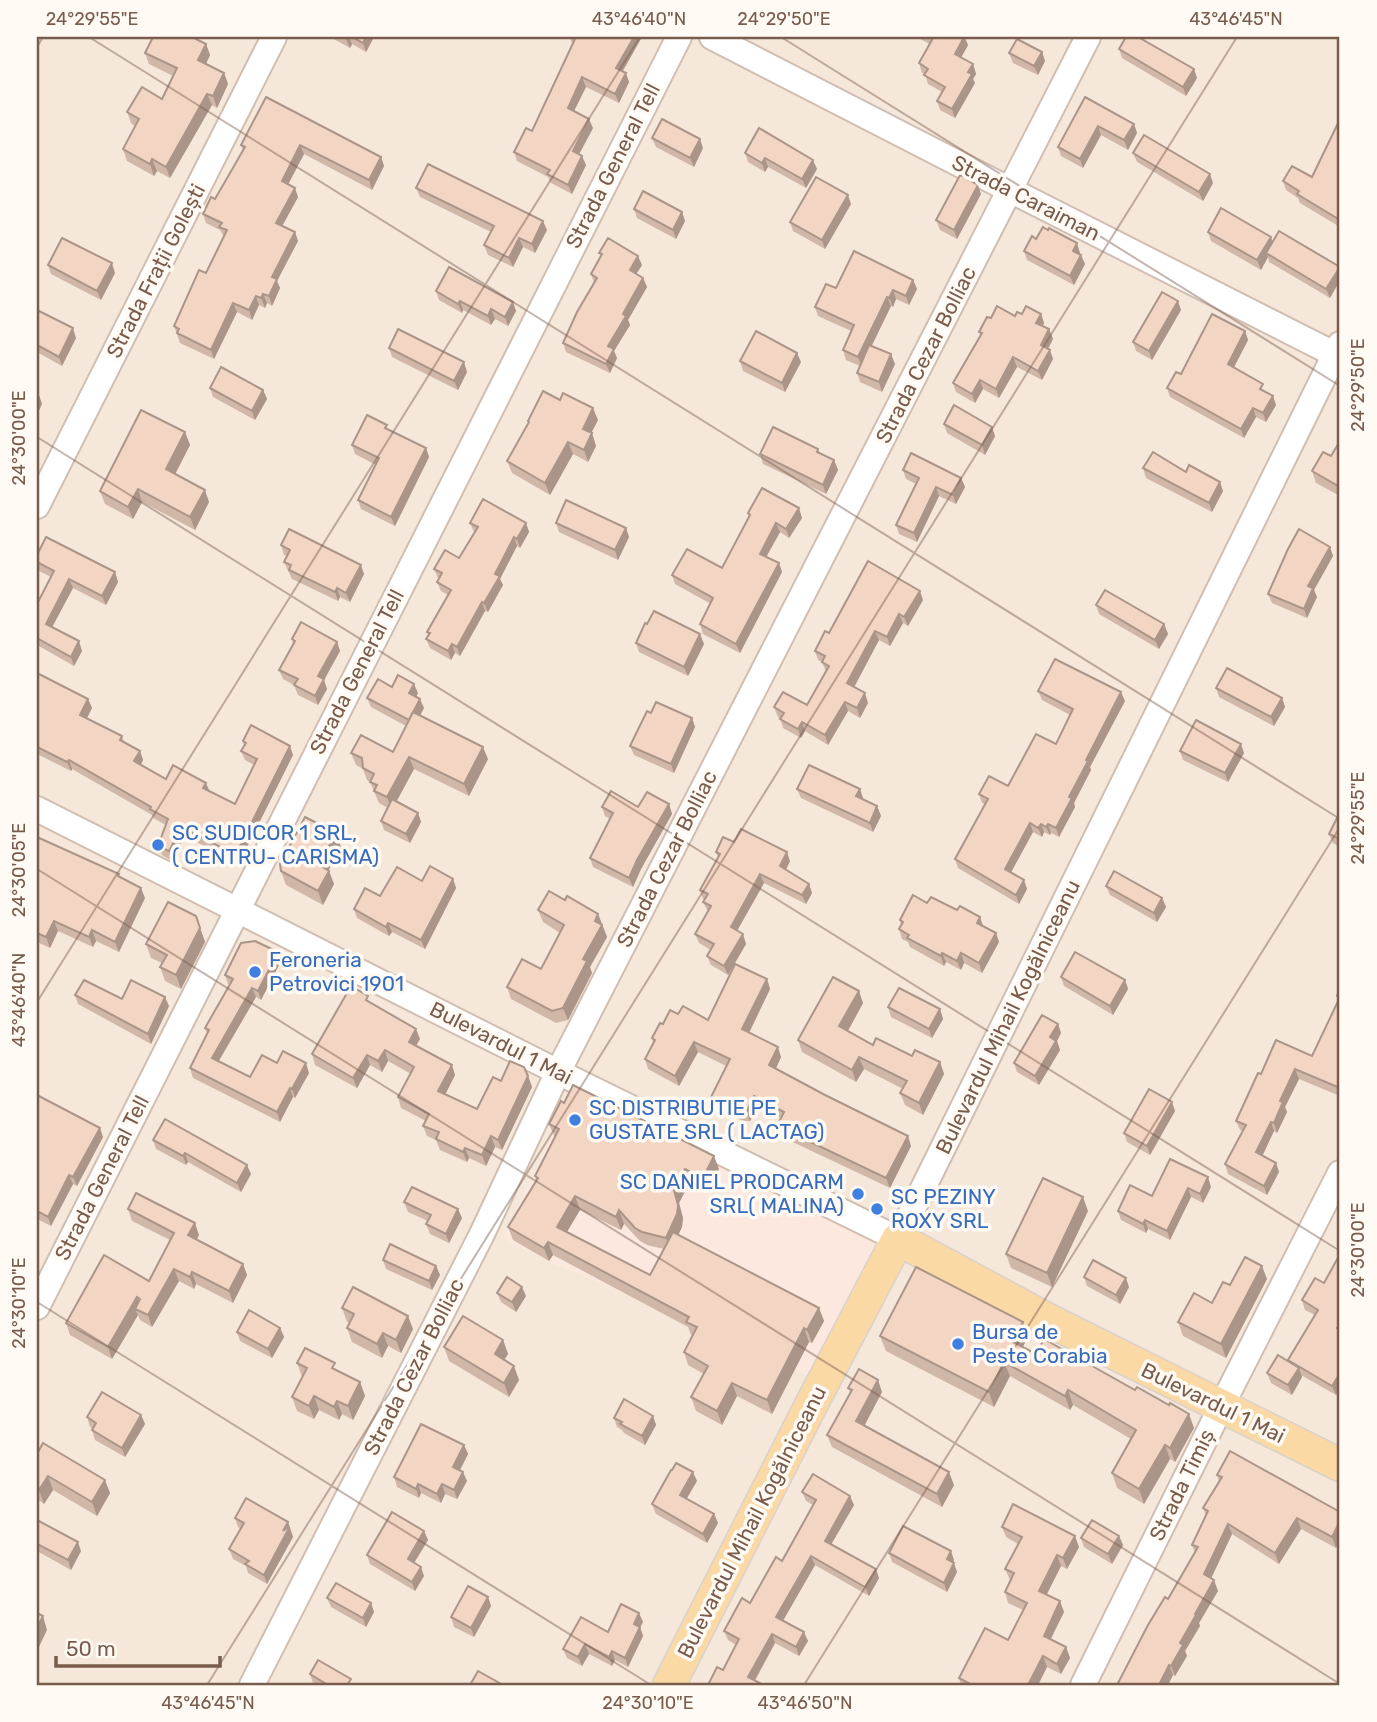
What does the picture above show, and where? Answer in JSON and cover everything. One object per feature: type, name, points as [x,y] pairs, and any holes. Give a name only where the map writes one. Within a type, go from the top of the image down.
[{"type":"main road","name":"Bulevardul 1 Mai","points":[[898,1239],[1052,1322],[1340,1465]]},
{"type":"main road","name":"Bulevardul Mihail Kogălniceanu","points":[[669,1685],[898,1239]]},
{"type":"street","name":"Strada Frații Golești","points":[[37,506],[274,37]]},
{"type":"street","name":"Strada General Tell","points":[[37,1307],[679,37]]},
{"type":"street","name":"Strada Caraiman","points":[[712,37],[1010,190],[1339,352]]},
{"type":"street","name":"Strada Cezar Bolliac","points":[[252,1685],[482,1234],[558,1072],[1088,37]]},
{"type":"street","name":"Bulevardul Mihail Kogălniceanu","points":[[898,1239],[1339,352]]},
{"type":"street","name":"Bulevardul 1 Mai","points":[[37,808],[558,1072],[898,1239]]},
{"type":"street","name":"Strada Timiș","points":[[1083,1685],[1340,1172]]},
{"type":"shaded area","points":[[37,37],[1340,37],[1340,1685],[37,1685]]},
{"type":"shaded area","points":[[574,1089],[898,1239],[814,1379],[693,1319],[553,1264],[503,1238]]},
{"type":"building","points":[[153,37],[192,37],[206,44],[198,60],[224,73],[213,96],[207,94],[166,167],[152,159],[150,164],[123,149],[139,119],[127,112],[142,87],[162,99],[177,68],[145,53]]},
{"type":"building","points":[[352,37],[366,37],[363,43]]},
{"type":"building","points":[[571,37],[634,37],[616,68],[626,73],[615,94],[582,77],[568,108],[589,119],[573,151],[582,156],[568,185],[547,174],[550,170],[514,152],[526,128],[532,131],[575,39]]},
{"type":"building","points":[[930,37],[964,37],[955,54],[973,64],[968,72],[972,74],[952,109],[937,101],[945,87],[924,75],[928,69],[919,63],[933,38]]},
{"type":"building","points":[[1126,37],[1138,37],[1194,69],[1183,87],[1119,49]]},
{"type":"building","points":[[1017,39],[1042,52],[1034,66],[1009,53]]},
{"type":"building","points":[[266,97],[381,157],[369,180],[300,145],[282,181],[295,188],[276,223],[295,232],[272,277],[277,279],[269,296],[256,296],[249,310],[233,303],[211,350],[177,333],[179,329],[174,326],[199,270],[206,273],[227,230],[219,227],[222,223],[203,214],[211,197],[215,199],[245,147],[241,145]]},
{"type":"building","points":[[1085,97],[1134,124],[1124,140],[1098,126],[1080,159],[1058,147]]},
{"type":"building","points":[[662,119],[700,139],[690,158],[652,138]]},
{"type":"building","points":[[1340,119],[1340,220],[1297,194],[1299,191],[1283,181],[1292,166],[1312,177]]},
{"type":"building","points":[[759,128],[813,160],[802,179],[765,158],[762,163],[745,153]]},
{"type":"building","points":[[1144,135],[1210,174],[1199,192],[1133,153]]},
{"type":"building","points":[[428,164],[543,221],[532,244],[519,238],[509,258],[484,245],[494,226],[416,188]]},
{"type":"building","points":[[960,175],[978,185],[954,230],[936,220]]},
{"type":"building","points":[[816,177],[848,195],[822,240],[790,222]]},
{"type":"building","points":[[643,191],[682,212],[673,230],[634,209]]},
{"type":"building","points":[[1221,208],[1271,237],[1257,260],[1208,232]]},
{"type":"building","points":[[1043,227],[1077,243],[1073,251],[1081,255],[1070,276],[1024,251],[1032,236],[1036,239]]},
{"type":"building","points":[[1279,231],[1340,267],[1326,289],[1266,253]]},
{"type":"building","points":[[62,238],[112,263],[97,291],[48,265]]},
{"type":"building","points":[[608,238],[638,256],[630,270],[643,278],[623,314],[626,316],[608,346],[614,349],[606,364],[563,343],[597,278],[591,274]]},
{"type":"building","points":[[854,251],[913,280],[906,296],[893,290],[889,298],[887,297],[858,357],[843,350],[854,325],[815,307],[826,284],[836,288]]},
{"type":"building","points":[[449,267],[513,302],[505,317],[491,309],[488,316],[460,301],[458,304],[436,291]]},
{"type":"building","points":[[1162,292],[1178,301],[1149,351],[1133,342]]},
{"type":"building","points":[[997,306],[1015,316],[1017,312],[1022,314],[1026,306],[1041,314],[1036,323],[1049,329],[1041,345],[1050,350],[1038,371],[1013,357],[996,389],[980,380],[972,394],[953,383],[982,333],[979,332],[987,317],[991,318]]},
{"type":"building","points":[[37,310],[73,328],[59,357],[37,345]]},
{"type":"building","points":[[1212,314],[1245,331],[1228,364],[1263,384],[1260,389],[1273,396],[1263,413],[1253,408],[1241,429],[1167,388],[1176,372],[1181,374]]},
{"type":"building","points":[[398,329],[464,362],[454,381],[389,348]]},
{"type":"building","points":[[756,331],[797,353],[782,383],[740,361]]},
{"type":"building","points":[[869,345],[891,354],[879,382],[857,373]]},
{"type":"building","points":[[221,367],[263,390],[252,411],[210,388]]},
{"type":"building","points":[[543,391],[560,400],[563,393],[593,408],[583,429],[592,433],[584,450],[568,442],[545,483],[507,461]]},
{"type":"building","points":[[954,405],[992,427],[982,445],[944,424]]},
{"type":"building","points":[[141,410],[185,432],[166,469],[205,490],[190,517],[138,489],[128,507],[100,491]]},
{"type":"building","points":[[367,415],[387,425],[385,428],[426,448],[391,517],[358,500],[379,458],[352,445]]},
{"type":"building","points":[[773,427],[834,460],[823,485],[760,454]]},
{"type":"building","points":[[1340,441],[1340,487],[1312,471],[1323,452],[1331,456]]},
{"type":"building","points":[[1153,452],[1186,472],[1189,465],[1220,482],[1209,503],[1143,468]]},
{"type":"building","points":[[911,453],[961,478],[953,495],[936,487],[914,533],[896,525],[919,478],[903,470]]},
{"type":"building","points":[[762,488],[799,508],[786,529],[776,523],[760,554],[779,563],[736,644],[700,624],[713,598],[672,575],[687,549],[722,568]]},
{"type":"building","points":[[483,499],[526,523],[517,539],[514,537],[495,574],[500,576],[484,603],[482,602],[457,647],[452,644],[448,651],[426,639],[430,633],[427,632],[451,590],[437,582],[442,573],[434,569],[445,550],[459,558],[478,527],[470,523]]},
{"type":"building","points":[[566,500],[626,528],[615,550],[556,523]]},
{"type":"building","points":[[289,529],[361,565],[346,593],[337,588],[335,592],[289,570],[291,565],[284,562],[290,550],[281,545]]},
{"type":"building","points":[[1299,529],[1330,547],[1308,586],[1313,588],[1304,609],[1268,594]]},
{"type":"building","points":[[46,537],[115,572],[102,596],[69,579],[46,624],[79,641],[71,657],[37,638],[37,604],[54,571],[37,562],[37,555]]},
{"type":"building","points":[[868,561],[920,591],[904,617],[899,614],[887,637],[875,631],[847,683],[865,693],[857,708],[845,702],[825,735],[802,722],[798,729],[780,719],[784,713],[774,707],[783,692],[807,705],[829,666],[822,662],[825,656],[815,651],[825,631],[829,633]]},
{"type":"building","points":[[1105,590],[1164,624],[1155,640],[1096,605]]},
{"type":"building","points":[[654,611],[700,634],[684,667],[636,643]]},
{"type":"building","points":[[301,622],[337,642],[318,676],[324,679],[315,696],[294,685],[298,679],[279,670],[295,641],[292,639]]},
{"type":"building","points":[[1055,659],[1121,692],[1086,760],[1088,761],[1069,797],[1072,798],[1056,828],[1041,824],[1038,828],[1030,823],[1005,869],[1024,880],[1016,895],[955,859],[988,799],[979,794],[989,776],[1008,786],[1036,734],[1056,744],[1073,709],[1038,691]]},
{"type":"building","points":[[1227,668],[1282,698],[1271,717],[1216,688]]},
{"type":"building","points":[[37,673],[88,699],[80,715],[122,736],[120,740],[140,751],[134,761],[166,779],[173,765],[206,783],[203,788],[235,804],[257,759],[241,751],[251,725],[290,746],[238,850],[226,850],[182,827],[169,851],[158,846],[168,819],[69,760],[67,762],[37,747]]},
{"type":"building","points":[[398,675],[414,684],[409,693],[420,699],[409,720],[367,698],[378,679],[392,687]]},
{"type":"building","points":[[656,702],[692,718],[671,764],[630,746],[647,711],[651,713]]},
{"type":"building","points":[[413,712],[483,747],[464,784],[409,757],[387,797],[374,791],[377,785],[370,782],[374,774],[363,768],[362,758],[351,753],[361,735],[393,752]]},
{"type":"building","points":[[1196,720],[1241,744],[1225,773],[1180,751]]},
{"type":"building","points":[[809,765],[860,789],[856,796],[877,806],[870,823],[797,789]]},
{"type":"building","points":[[611,791],[638,807],[647,792],[669,804],[629,878],[590,858],[613,813],[602,807]]},
{"type":"building","points":[[392,799],[418,813],[406,834],[381,821]]},
{"type":"building","points":[[1340,812],[1340,839],[1329,834]]},
{"type":"building","points":[[305,817],[336,833],[319,865],[329,871],[318,891],[281,871],[280,864]]},
{"type":"building","points":[[741,829],[787,852],[780,866],[809,884],[802,895],[760,874],[731,927],[743,934],[724,966],[707,956],[714,944],[695,934],[711,906],[703,902],[708,894],[700,890],[720,854],[716,852],[723,837],[734,842]]},
{"type":"building","points":[[37,837],[119,874],[118,876],[141,888],[115,942],[92,930],[89,937],[54,921],[46,937],[37,933]]},
{"type":"building","points":[[430,866],[453,879],[421,940],[388,923],[386,927],[354,909],[365,888],[380,896],[397,867],[422,881]]},
{"type":"building","points":[[1114,871],[1162,898],[1154,913],[1106,886]]},
{"type":"building","points":[[549,891],[565,900],[567,896],[598,914],[595,921],[602,925],[583,959],[587,961],[563,1008],[552,1011],[507,987],[522,959],[541,969],[564,925],[538,910]]},
{"type":"building","points":[[913,895],[927,903],[931,897],[957,910],[960,906],[980,917],[977,923],[996,933],[979,963],[961,953],[957,961],[942,953],[941,956],[907,938],[909,935],[899,929],[903,922],[900,920]]},
{"type":"building","points":[[168,902],[196,916],[200,928],[176,975],[160,967],[167,955],[146,944]]},
{"type":"building","points":[[255,941],[278,952],[258,991],[252,988],[212,1058],[250,1077],[262,1055],[277,1063],[283,1051],[306,1063],[277,1112],[190,1068],[209,1030],[205,1028],[233,979],[225,975],[241,943]]},
{"type":"building","points":[[1075,952],[1125,980],[1110,1006],[1061,977]]},
{"type":"building","points":[[735,964],[767,979],[742,1029],[778,1047],[769,1065],[908,1136],[886,1178],[777,1126],[784,1112],[754,1096],[747,1111],[740,1111],[711,1097],[730,1059],[694,1042],[675,1076],[645,1059],[655,1040],[652,1038],[670,1010],[678,1014],[683,1006],[708,1020]]},
{"type":"building","points":[[833,977],[859,991],[839,1026],[873,1045],[876,1038],[912,1056],[915,1050],[940,1062],[919,1103],[900,1093],[907,1081],[859,1057],[852,1070],[798,1040]]},
{"type":"building","points":[[84,980],[122,999],[131,980],[165,997],[148,1034],[75,995]]},
{"type":"building","points":[[351,986],[368,996],[366,1000],[416,1029],[409,1042],[452,1065],[438,1091],[477,1109],[493,1077],[501,1081],[510,1061],[524,1067],[528,1076],[498,1140],[491,1136],[482,1155],[465,1148],[463,1152],[436,1139],[439,1132],[423,1126],[429,1114],[398,1097],[414,1067],[385,1050],[378,1061],[367,1055],[353,1078],[312,1054]]},
{"type":"building","points":[[899,988],[940,1009],[929,1029],[888,1007]]},
{"type":"building","points":[[1340,997],[1340,1088],[1295,1069],[1280,1101],[1283,1102],[1274,1123],[1271,1122],[1256,1152],[1276,1163],[1264,1186],[1225,1164],[1246,1125],[1236,1121],[1276,1040],[1312,1056]]},
{"type":"building","points":[[1042,1015],[1058,1024],[1050,1037],[1056,1041],[1035,1076],[1014,1063]]},
{"type":"building","points":[[573,1085],[714,1156],[703,1178],[685,1169],[674,1190],[678,1205],[677,1214],[666,1238],[635,1228],[619,1210],[616,1217],[575,1196],[557,1227],[650,1275],[673,1232],[819,1308],[807,1330],[804,1328],[767,1400],[732,1383],[717,1411],[691,1397],[708,1366],[684,1352],[697,1327],[686,1322],[689,1317],[548,1242],[544,1248],[508,1227],[538,1178],[535,1176],[559,1129],[549,1124]]},
{"type":"building","points":[[1149,1089],[1172,1102],[1147,1146],[1124,1133]]},
{"type":"building","points":[[37,1095],[100,1128],[73,1177],[69,1175],[48,1217],[37,1211]]},
{"type":"building","points":[[165,1119],[247,1165],[237,1183],[185,1153],[183,1156],[153,1140]]},
{"type":"building","points":[[1170,1159],[1208,1177],[1200,1194],[1188,1188],[1167,1231],[1145,1220],[1143,1224],[1118,1211],[1130,1185],[1152,1196]]},
{"type":"building","points":[[1043,1178],[1083,1197],[1047,1273],[1006,1254]]},
{"type":"building","points":[[412,1187],[458,1209],[446,1234],[426,1224],[431,1215],[404,1202]]},
{"type":"building","points":[[136,1193],[195,1223],[188,1235],[243,1264],[229,1291],[192,1272],[190,1277],[174,1269],[148,1315],[135,1309],[140,1299],[137,1297],[108,1347],[66,1323],[104,1255],[149,1281],[174,1233],[128,1209]]},
{"type":"building","points":[[390,1244],[436,1266],[429,1281],[383,1260]]},
{"type":"building","points":[[1340,1254],[1340,1324],[1337,1328],[1340,1330],[1340,1373],[1332,1386],[1288,1360],[1318,1310],[1302,1300],[1315,1278],[1324,1283]]},
{"type":"building","points":[[1245,1257],[1262,1266],[1221,1344],[1178,1322],[1194,1293],[1212,1303],[1223,1282],[1230,1285]]},
{"type":"building","points":[[1093,1260],[1126,1278],[1116,1295],[1084,1277]]},
{"type":"building","points":[[916,1267],[1023,1322],[1013,1342],[1036,1354],[1044,1339],[1135,1390],[1137,1387],[1189,1414],[1170,1448],[1165,1445],[1139,1489],[1112,1473],[1136,1430],[1068,1390],[1065,1396],[1004,1362],[989,1392],[880,1336]]},
{"type":"building","points":[[507,1277],[522,1287],[512,1302],[497,1293]]},
{"type":"building","points":[[353,1287],[408,1316],[396,1340],[383,1333],[377,1344],[347,1328],[354,1314],[342,1308]]},
{"type":"building","points":[[249,1310],[280,1328],[268,1349],[237,1332]]},
{"type":"building","points":[[463,1316],[503,1340],[495,1354],[514,1366],[504,1383],[444,1347]]},
{"type":"building","points":[[305,1348],[335,1363],[332,1368],[360,1382],[348,1406],[337,1401],[334,1407],[314,1396],[309,1406],[292,1397],[307,1368],[297,1363]]},
{"type":"building","points":[[1278,1355],[1299,1368],[1288,1385],[1267,1373]]},
{"type":"building","points":[[859,1369],[878,1380],[856,1421],[949,1472],[937,1494],[827,1435],[852,1390],[848,1388]]},
{"type":"building","points":[[102,1392],[141,1415],[122,1448],[92,1430],[96,1423],[87,1417]]},
{"type":"building","points":[[624,1399],[653,1416],[642,1436],[614,1418]]},
{"type":"building","points":[[421,1424],[464,1445],[453,1467],[463,1472],[454,1490],[442,1484],[437,1494],[418,1484],[416,1489],[394,1477]]},
{"type":"building","points":[[43,1443],[105,1480],[92,1502],[48,1476],[39,1490],[37,1489],[37,1454]]},
{"type":"building","points":[[1230,1451],[1340,1512],[1340,1521],[1332,1537],[1297,1518],[1275,1553],[1228,1524],[1204,1574],[1214,1580],[1180,1643],[1183,1645],[1159,1685],[1122,1685],[1118,1683],[1148,1625],[1165,1597],[1168,1599],[1198,1547],[1192,1545],[1208,1511],[1203,1508],[1222,1477],[1217,1475]]},
{"type":"building","points":[[676,1463],[693,1472],[680,1495],[714,1514],[703,1534],[652,1504]]},
{"type":"building","points":[[813,1474],[850,1496],[825,1541],[876,1569],[865,1587],[811,1556],[776,1617],[804,1632],[796,1647],[772,1634],[748,1677],[764,1685],[708,1685],[717,1667],[723,1670],[739,1639],[724,1631],[742,1598],[750,1603],[776,1557],[782,1561],[816,1500],[802,1492]]},
{"type":"building","points":[[246,1498],[288,1522],[283,1531],[289,1528],[264,1575],[245,1564],[249,1561],[229,1549],[244,1523],[235,1518]]},
{"type":"building","points":[[1013,1504],[1075,1536],[1063,1558],[1057,1555],[1039,1591],[1060,1601],[1044,1636],[1066,1647],[1057,1664],[1043,1656],[1028,1685],[972,1685],[959,1678],[985,1628],[1008,1640],[1027,1603],[1005,1592],[1014,1573],[1005,1569],[1022,1537],[1002,1527]]},
{"type":"building","points":[[392,1512],[424,1531],[408,1559],[421,1567],[412,1582],[367,1555]]},
{"type":"building","points":[[37,1520],[78,1542],[68,1560],[37,1544]]},
{"type":"building","points":[[1092,1520],[1119,1536],[1108,1554],[1081,1538]]},
{"type":"building","points":[[903,1526],[951,1551],[947,1559],[954,1563],[944,1583],[889,1553]]},
{"type":"building","points":[[336,1583],[371,1603],[363,1618],[327,1598]]},
{"type":"building","points":[[468,1586],[488,1597],[471,1628],[451,1617]]},
{"type":"building","points":[[621,1604],[639,1613],[634,1624],[640,1627],[625,1658],[612,1651],[609,1657],[585,1644],[578,1657],[563,1649],[581,1617],[608,1632]]},
{"type":"building","points":[[37,1613],[43,1616],[37,1628]]},
{"type":"building","points":[[318,1660],[351,1679],[347,1685],[328,1685],[310,1674]]},
{"type":"building","points":[[478,1671],[503,1685],[470,1685]]},
{"type":"place","name":"SC SUDICOR 1 SRL, ( CENTRU- CARISMA)","points":[[158,845]]},
{"type":"place","name":"Feroneria Petrovici 1901","points":[[255,972]]},
{"type":"place","name":"SC DISTRIBUTIE PE GUSTATE SRL ( LACTAG)","points":[[575,1120]]},
{"type":"place","name":"SC DANIEL PRODCARM SRL( MALINA)","points":[[858,1194]]},
{"type":"place","name":"SC PEZINY ROXY SRL","points":[[877,1209]]},
{"type":"place","name":"Bursa de Peste Corabia","points":[[958,1344]]}]
